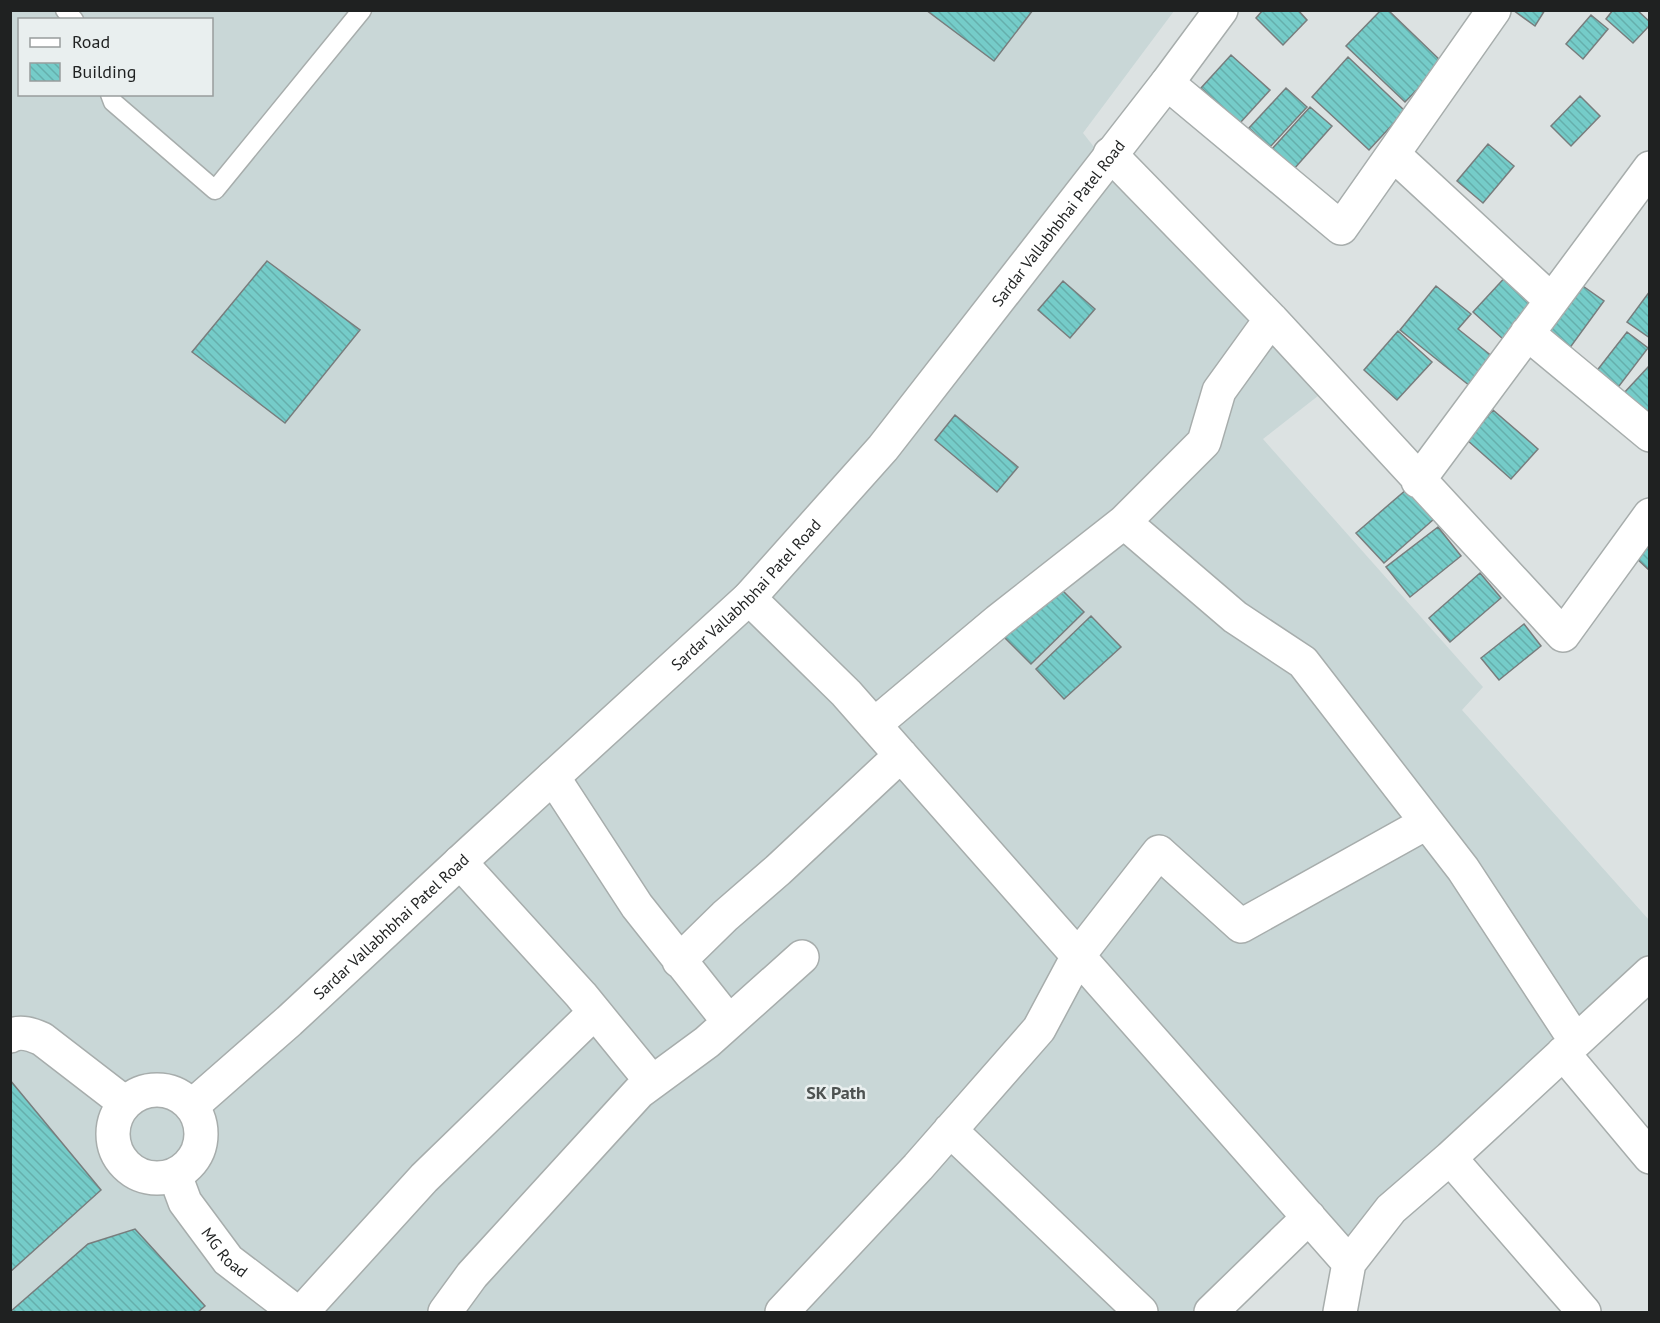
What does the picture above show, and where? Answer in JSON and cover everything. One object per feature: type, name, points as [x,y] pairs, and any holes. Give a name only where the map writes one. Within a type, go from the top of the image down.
[{"type":"street","name":"Sardar Vallabhbhai Patel Road","points":[[192,1106],[290,1021],[749,598],[883,448],[1167,83],[1221,10]]},
{"type":"street","points":[[1167,83],[1341,228],[1494,10]]},
{"type":"street","points":[[1110,154],[1271,319],[1418,481],[1563,635],[1650,515]]},
{"type":"street","points":[[1393,154],[1551,300]]},
{"type":"street","points":[[1418,481],[1650,168]]},
{"type":"street","points":[[874,725],[998,621],[1124,522],[1204,442],[1219,392],[1271,319]]},
{"type":"street","points":[[1527,333],[1650,435]]},
{"type":"street","points":[[1124,522],[1235,617],[1303,662],[1463,869],[1569,1047],[1650,1157]]},
{"type":"street","points":[[749,598],[846,693],[1349,1263]]},
{"type":"street","points":[[679,961],[724,916],[778,870],[901,755]]},
{"type":"street","points":[[553,777],[637,906],[729,1022]]},
{"type":"street","points":[[782,1312],[951,1130],[1039,1029],[1078,956],[1159,852],[1241,926],[1426,822]]},
{"type":"street","points":[[460,862],[595,1012],[652,1082]]},
{"type":"street","points":[[445,1312],[472,1275],[639,1092],[707,1042],[802,957]]},
{"type":"street","points":[[1340,1312],[1349,1263],[1391,1209],[1450,1158],[1650,973]]},
{"type":"street","points":[[302,1312],[424,1178],[595,1012]]},
{"type":"street","points":[[10,1036],[15,1033],[30,1034],[42,1039],[125,1103]]},
{"type":"street","points":[[160,1090],[181,1096],[192,1106],[201,1128],[200,1144],[193,1159],[183,1171],[160,1179],[149,1178],[135,1173],[124,1164],[116,1151],[112,1136],[115,1121],[125,1103],[138,1094],[160,1090]]},
{"type":"street","points":[[951,1130],[1141,1312]]},
{"type":"street","points":[[1450,1158],[1584,1312]]},
{"type":"street","name":"MG Road","points":[[175,1175],[185,1202],[228,1260],[296,1312]]},
{"type":"street","points":[[1210,1312],[1309,1217]]},
{"type":"lane","points":[[111,96],[113,102],[215,190],[362,10]]},
{"type":"shaded area","points":[[10,11],[1174,11],[1083,133],[1116,175],[1323,392],[1263,439],[1483,687],[1462,710],[1649,920],[1649,960],[1343,1240],[1309,1204],[1194,1312],[11,1312]]},
{"type":"building","points":[[926,10],[1033,10],[994,61]]},
{"type":"building","points":[[1263,10],[1298,10],[1307,20],[1283,45],[1256,18]]},
{"type":"building","points":[[1381,10],[1388,10],[1443,63],[1405,102],[1346,46]]},
{"type":"building","points":[[1513,10],[1545,10],[1535,26]]},
{"type":"building","points":[[1613,10],[1637,10],[1650,22],[1650,25],[1633,43],[1606,19]]},
{"type":"building","points":[[1591,15],[1608,29],[1583,59],[1566,44]]},
{"type":"building","points":[[1231,55],[1270,90],[1240,123],[1201,88]]},
{"type":"building","points":[[1348,57],[1405,111],[1369,150],[1312,97]]},
{"type":"building","points":[[1286,88],[1307,107],[1270,147],[1249,128]]},
{"type":"building","points":[[1580,96],[1600,116],[1571,146],[1551,126]]},
{"type":"building","points":[[1310,107],[1332,126],[1294,169],[1272,149]]},
{"type":"building","points":[[1488,144],[1514,166],[1483,203],[1457,181]]},
{"type":"building","points":[[267,261],[360,330],[285,423],[192,352]]},
{"type":"building","points":[[1510,272],[1540,300],[1503,339],[1473,312]]},
{"type":"building","points":[[1063,281],[1095,309],[1070,338],[1038,310]]},
{"type":"building","points":[[1580,284],[1604,301],[1569,349],[1545,331]]},
{"type":"building","points":[[1436,286],[1471,314],[1458,329],[1498,361],[1475,390],[1400,330]]},
{"type":"building","points":[[1650,291],[1650,338],[1627,322]]},
{"type":"building","points":[[1398,331],[1432,362],[1397,400],[1364,370]]},
{"type":"building","points":[[1627,332],[1648,348],[1613,394],[1592,377]]},
{"type":"building","points":[[1650,365],[1650,415],[1624,393]]},
{"type":"building","points":[[1493,410],[1538,449],[1511,479],[1467,440]]},
{"type":"building","points":[[955,415],[1018,467],[997,492],[935,440]]},
{"type":"building","points":[[1407,489],[1434,519],[1384,563],[1356,533]]},
{"type":"building","points":[[1438,527],[1461,556],[1410,597],[1386,567]]},
{"type":"building","points":[[1650,541],[1650,571],[1635,557]]},
{"type":"building","points":[[1480,573],[1501,598],[1450,642],[1429,618]]},
{"type":"building","points":[[1055,583],[1084,612],[1031,664],[1002,635]]},
{"type":"building","points":[[1091,616],[1121,647],[1064,699],[1036,669]]},
{"type":"building","points":[[1524,624],[1541,646],[1499,680],[1481,658]]},
{"type":"building","points":[[10,1080],[101,1190],[10,1272]]},
{"type":"building","points":[[135,1229],[205,1306],[198,1312],[10,1312],[88,1244]]},
{"type":"district","name":"SK Path","points":[[836,1093]]}]
